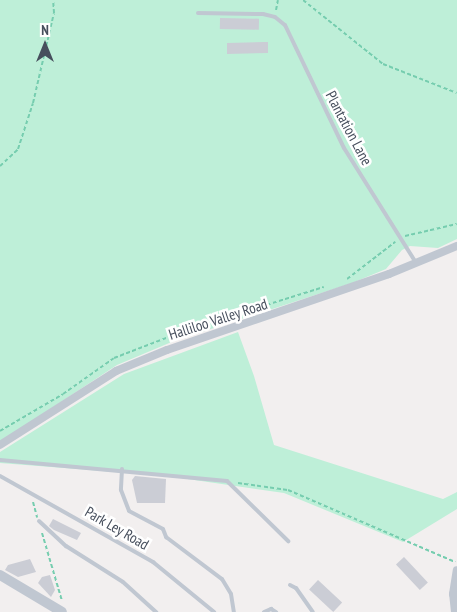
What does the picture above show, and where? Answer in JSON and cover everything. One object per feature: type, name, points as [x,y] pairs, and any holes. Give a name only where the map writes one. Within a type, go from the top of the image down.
[{"type":"street","name":"Halliloo Valley Road","points":[[0,446],[116,372],[167,350],[290,310],[416,264],[457,246]]},
{"type":"street","points":[[455,612],[453,594],[457,570]]},
{"type":"street","points":[[0,575],[63,611]]},
{"type":"lane","points":[[198,13],[275,17]]},
{"type":"lane","name":"Plantation Lane","points":[[275,17],[285,25],[344,148],[416,264]]},
{"type":"lane","points":[[0,460],[228,481],[288,541]]},
{"type":"lane","points":[[122,470],[122,496],[129,510],[163,529],[166,537],[222,579],[231,594],[234,612]]},
{"type":"lane","name":"Park Ley Road","points":[[0,476],[153,562],[214,612]]},
{"type":"lane","points":[[39,521],[66,546],[123,582],[156,612]]},
{"type":"lane","points":[[290,585],[296,588],[313,612]]},
{"type":"lane","points":[[264,612],[271,609],[276,612]]},
{"type":"path","points":[[0,166],[18,149],[33,102],[54,13],[53,0]]},
{"type":"path","points":[[275,17],[278,0]]},
{"type":"path","points":[[303,0],[383,64],[457,92]]},
{"type":"path","points":[[401,237],[457,224]]},
{"type":"path","points":[[228,481],[288,490],[457,563]]},
{"type":"path","points":[[31,495],[63,611]]},
{"type":"green space","points":[[0,0],[457,0],[457,239],[438,248],[410,246],[402,250],[386,269],[352,283],[174,341],[117,365],[0,442]]},
{"type":"green space","points":[[238,332],[254,376],[274,445],[443,499],[457,492],[457,509],[403,542],[284,493],[167,476],[0,463],[0,452],[124,374]]},
{"type":"building","points":[[220,18],[259,19],[259,30],[220,29]]},
{"type":"building","points":[[268,42],[268,53],[227,54],[227,43]]},
{"type":"building","points":[[135,476],[166,479],[165,503],[137,503],[132,480]]},
{"type":"building","points":[[53,519],[81,533],[77,540],[49,526]]},
{"type":"building","points":[[404,557],[428,583],[420,590],[396,565]]},
{"type":"building","points":[[30,559],[36,572],[18,577],[5,570],[8,565]]},
{"type":"building","points":[[50,575],[55,590],[51,597],[38,583],[42,577]]},
{"type":"building","points":[[318,580],[342,603],[333,612],[309,590]]}]
